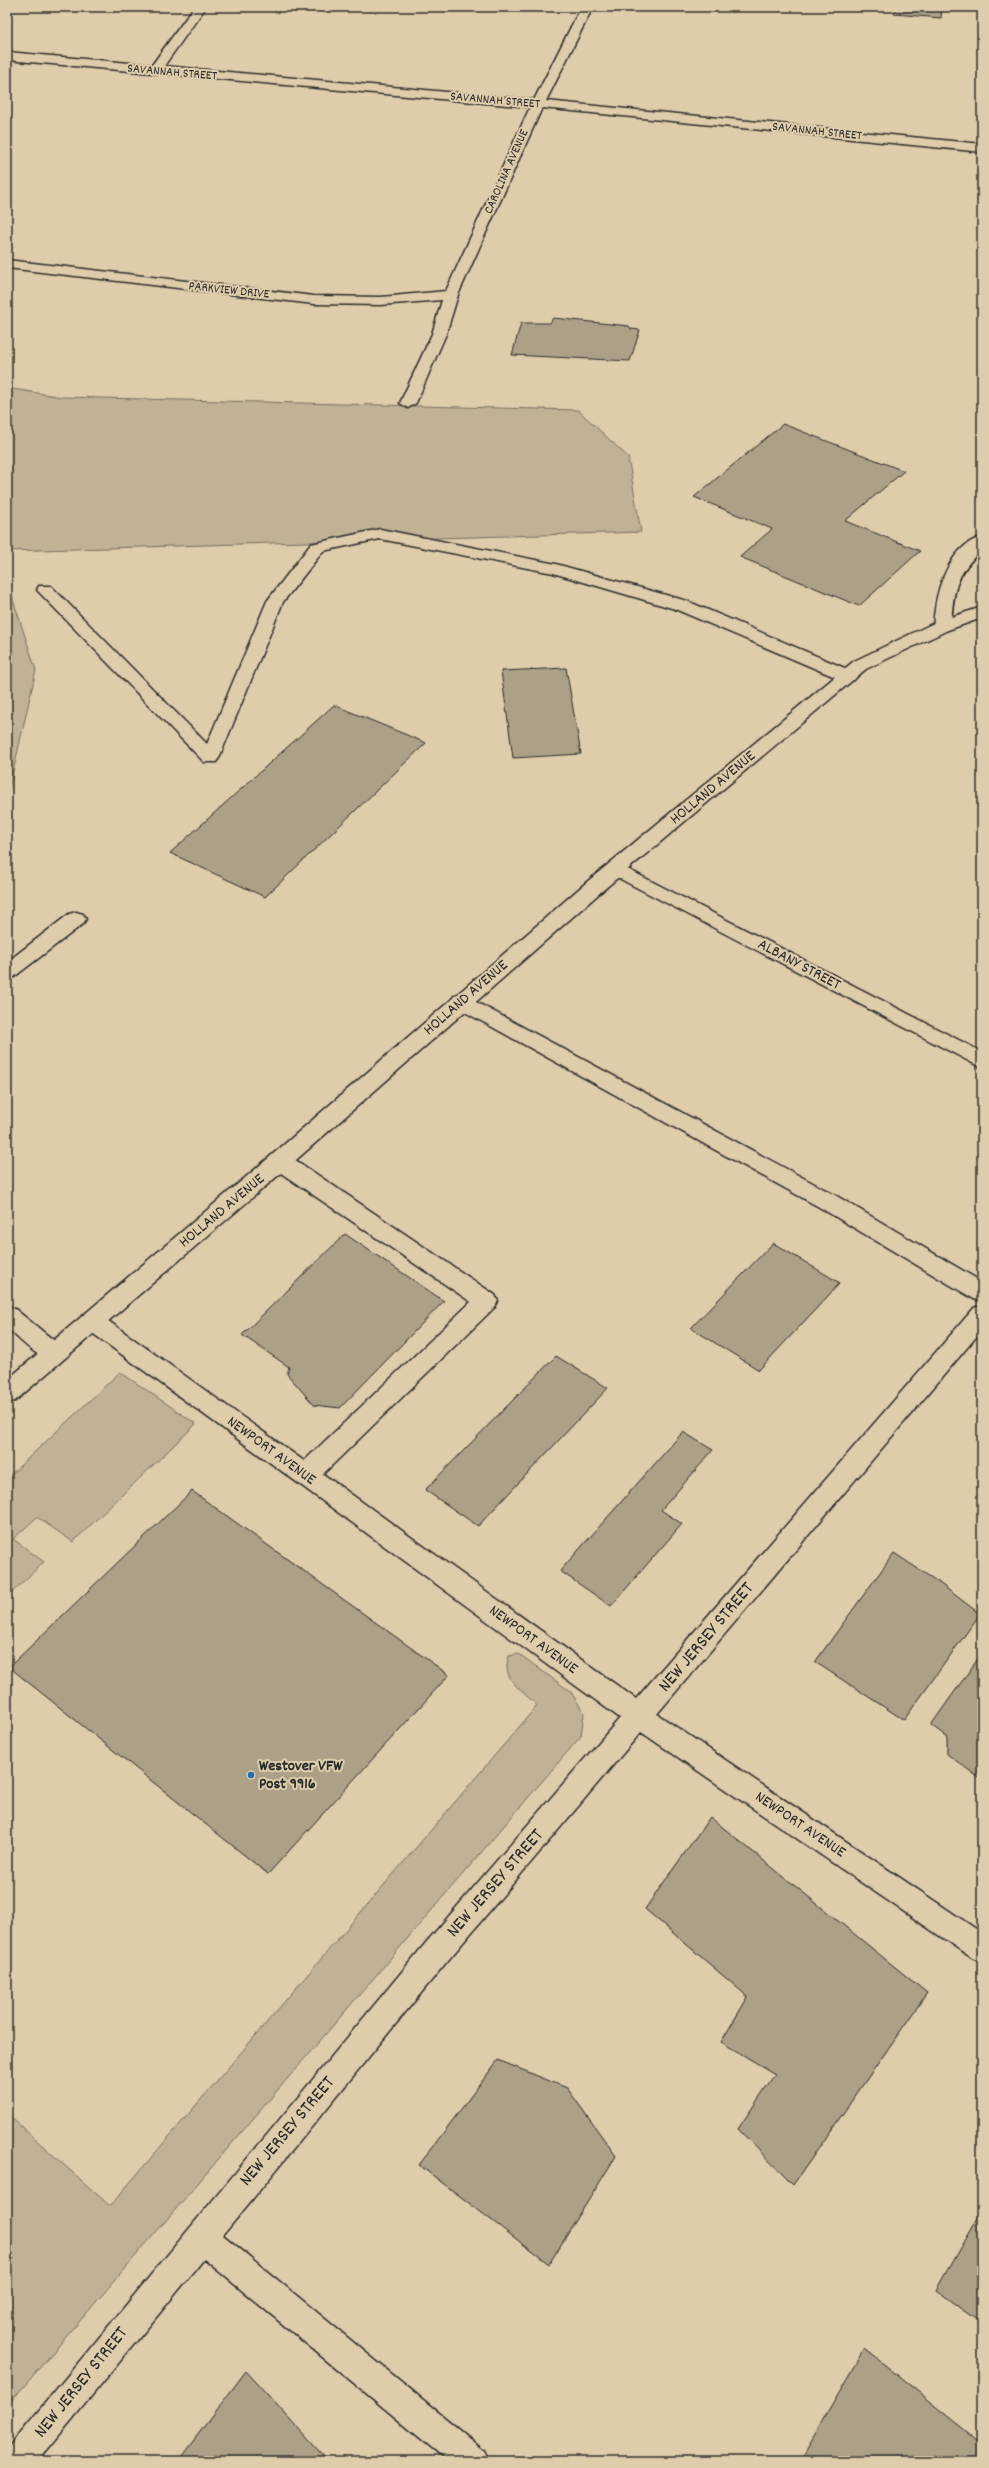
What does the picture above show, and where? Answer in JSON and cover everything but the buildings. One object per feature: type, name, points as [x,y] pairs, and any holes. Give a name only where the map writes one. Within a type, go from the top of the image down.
[{"type":"street","points":[[154,71],[200,7]]},
{"type":"street","name":"CAROLINA AVENUE","points":[[408,403],[439,334],[451,295],[538,104],[587,7]]},
{"type":"street","name":"SAVANNAH STREET","points":[[7,56],[154,71],[538,104],[982,148]]},
{"type":"street","name":"PARKVIEW DRIVE","points":[[7,264],[314,300],[381,300],[451,295]]},
{"type":"street","points":[[45,590],[210,758],[275,601],[317,547],[380,534],[556,569],[681,605],[848,676]]},
{"type":"street","points":[[942,626],[945,588],[962,557],[982,542]]},
{"type":"street","name":"HOLLAND AVENUE","points":[[7,1394],[280,1161],[461,1001],[860,665],[942,626],[982,612]]},
{"type":"street","name":"ALBANY STREET","points":[[616,869],[982,1061]]},
{"type":"street","points":[[7,972],[76,919]]},
{"type":"street","points":[[461,1001],[827,1201],[982,1293]]},
{"type":"street","points":[[280,1161],[487,1301],[305,1476]]},
{"type":"street","name":"NEW JERSEY STREET","points":[[18,2461],[434,1955],[640,1717],[982,1314]]},
{"type":"street","points":[[7,1316],[54,1353]]},
{"type":"street","name":"NEWPORT AVENUE","points":[[92,1321],[640,1717],[982,1949]]},
{"type":"street","points":[[201,2237],[473,2461]]},
{"type":"shaded area","points":[[7,388],[62,397],[578,410],[628,457],[641,532],[7,551]]},
{"type":"shaded area","points":[[7,581],[36,670],[7,799]]},
{"type":"shaded area","points":[[120,1372],[196,1424],[73,1542],[37,1517],[13,1539],[44,1562],[7,1597],[7,1478]]},
{"type":"shaded area","points":[[519,1654],[571,1692],[584,1713],[581,1736],[7,2406],[7,2114],[110,2206],[537,1706],[514,1684],[510,1678],[507,1664],[509,1656]]},
{"type":"place","name":"Westover VFW Post 9916","points":[[251,1775]]}]
